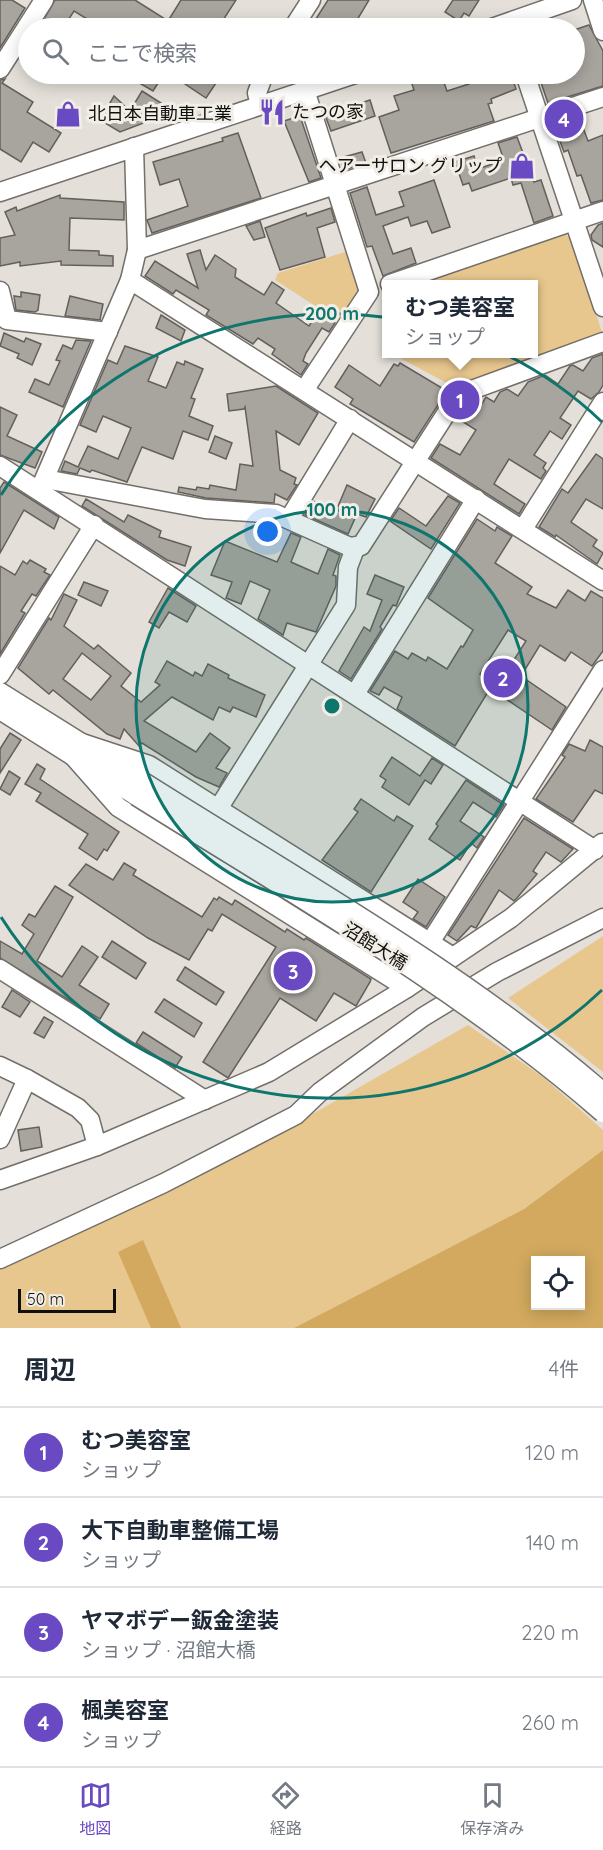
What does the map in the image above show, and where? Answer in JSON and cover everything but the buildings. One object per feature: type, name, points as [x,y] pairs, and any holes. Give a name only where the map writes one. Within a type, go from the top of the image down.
[{"type":"street","points":[[33,18],[44,0]]},
{"type":"street","points":[[299,18],[311,0]]},
{"type":"street","points":[[525,18],[572,0]]},
{"type":"street","points":[[593,0],[603,31]]},
{"type":"street","points":[[0,69],[18,41]]},
{"type":"street","points":[[260,84],[256,93],[260,105]]},
{"type":"street","points":[[0,192],[324,84]]},
{"type":"street","points":[[528,84],[603,307]]},
{"type":"street","points":[[305,90],[334,187],[382,287],[305,389]]},
{"type":"street","points":[[137,250],[603,97]]},
{"type":"street","points":[[42,485],[130,280],[137,250],[134,147]]},
{"type":"street","points":[[402,280],[603,211]]},
{"type":"street","points":[[130,280],[305,389],[603,581]]},
{"type":"street","points":[[0,291],[7,320],[108,332]]},
{"type":"street","points":[[42,485],[205,509],[276,514],[350,547],[361,546],[458,395],[603,342]]},
{"type":"street","points":[[523,529],[603,402]]},
{"type":"street","points":[[289,519],[350,419]]},
{"type":"street","points":[[0,466],[42,485],[94,525],[310,665],[520,800],[599,846],[510,918],[407,988],[269,1072],[97,1146],[0,1180]]},
{"type":"street","points":[[355,694],[476,499]]},
{"type":"street","points":[[0,675],[94,525]]},
{"type":"street","points":[[218,809],[346,605],[348,567],[356,546]]},
{"type":"street","points":[[429,944],[603,670]]},
{"type":"street","points":[[0,692],[76,749],[118,807],[407,988]]},
{"type":"street","points":[[0,710],[76,749],[140,789]]},
{"type":"street","points":[[76,749],[149,765],[429,944],[453,957]]},
{"type":"street","name":"沼館大橋","points":[[140,789],[415,953],[530,1033],[603,1092]]},
{"type":"street","name":"沼館大橋","points":[[140,789],[519,1042],[603,1113]]},
{"type":"street","points":[[0,1259],[164,1182],[296,1115],[320,1092],[423,1017],[497,972],[603,918]]},
{"type":"street","points":[[0,969],[205,1100]]},
{"type":"street","points":[[0,1066],[27,1078],[78,1107],[90,1120],[97,1146]]},
{"type":"street","points":[[0,1139],[27,1078]]},
{"type":"shaded area","points":[[559,231],[571,238],[603,335],[458,389],[400,358],[538,358],[538,280],[418,280]]},
{"type":"shaded area","points":[[348,251],[360,291],[340,322],[275,280],[278,273]]},
{"type":"shaded area","points":[[603,936],[603,1072],[508,998]]},
{"type":"shaded area","points":[[468,1025],[543,1077],[603,1130],[603,1150],[524,1209],[294,1328],[0,1328],[0,1266],[178,1182],[309,1116]]},
{"type":"shaded area","points":[[603,1150],[603,1328],[294,1328],[524,1209]]},
{"type":"shaded area","points":[[143,1240],[181,1328],[151,1328],[118,1252]]},
{"type":"place","name":"たつの家","points":[[272,112]]},
{"type":"place","name":"北日本自動車工業","points":[[68,114]]},
{"type":"place","name":"楓美容室","points":[[564,119]]},
{"type":"place","name":"ヘアーサロン グリップ","points":[[522,166]]},
{"type":"place","name":"むつ美容室","points":[[460,400]]},
{"type":"place","name":"大下自動車整備工場","points":[[503,678]]},
{"type":"place","name":"ヤマボデー鈑金塗装","points":[[293,971]]}]
